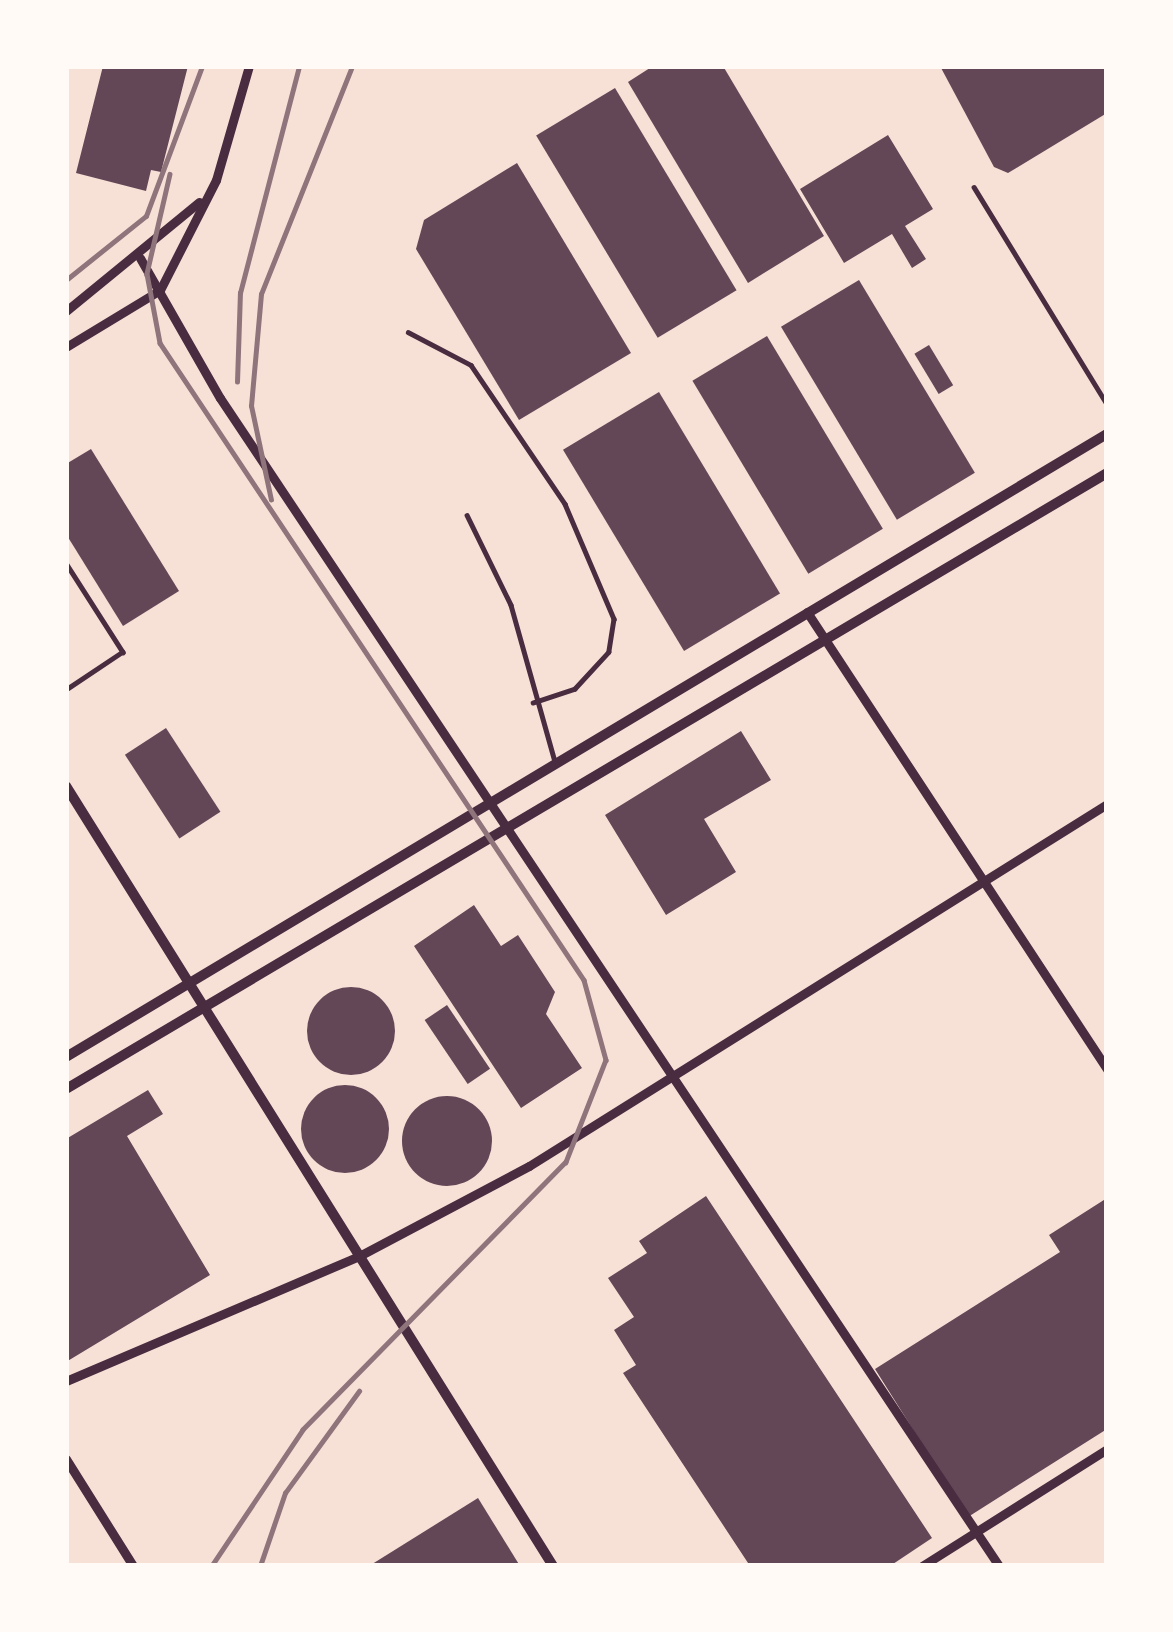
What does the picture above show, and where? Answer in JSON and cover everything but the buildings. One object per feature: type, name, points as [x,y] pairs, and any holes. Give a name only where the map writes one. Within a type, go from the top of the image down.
[{"type":"street","points":[[66,347],[160,290],[207,194],[249,66]]},
{"type":"street","points":[[66,311],[140,258],[207,194]]},
{"type":"street","points":[[140,258],[220,398],[677,1071],[999,1566]]},
{"type":"street","points":[[66,1057],[1107,434]]},
{"type":"street","points":[[66,1089],[1107,473]]},
{"type":"street","points":[[807,612],[1107,1069]]},
{"type":"street","points":[[66,786],[553,1566]]},
{"type":"street","points":[[66,1381],[362,1255],[677,1071],[1107,804]]},
{"type":"street","points":[[922,1566],[1107,1449]]},
{"type":"street","points":[[66,1459],[133,1566]]},
{"type":"lane","points":[[974,187],[1107,404]]},
{"type":"lane","points":[[408,332],[471,365],[565,504],[614,619],[609,652],[574,689],[533,703]]},
{"type":"lane","points":[[467,515],[511,605],[533,703],[555,762]]},
{"type":"lane","points":[[66,563],[123,652],[66,690]]},
{"type":"railway","points":[[66,280],[146,216],[202,66]]},
{"type":"railway","points":[[237,382],[240,293],[299,66]]},
{"type":"railway","points":[[271,500],[251,406],[261,294],[352,66]]},
{"type":"railway","points":[[170,174],[147,274],[160,343],[584,980],[606,1060],[566,1162],[303,1430],[212,1566]]},
{"type":"railway","points":[[260,1566],[285,1493],[359,1391]]}]
